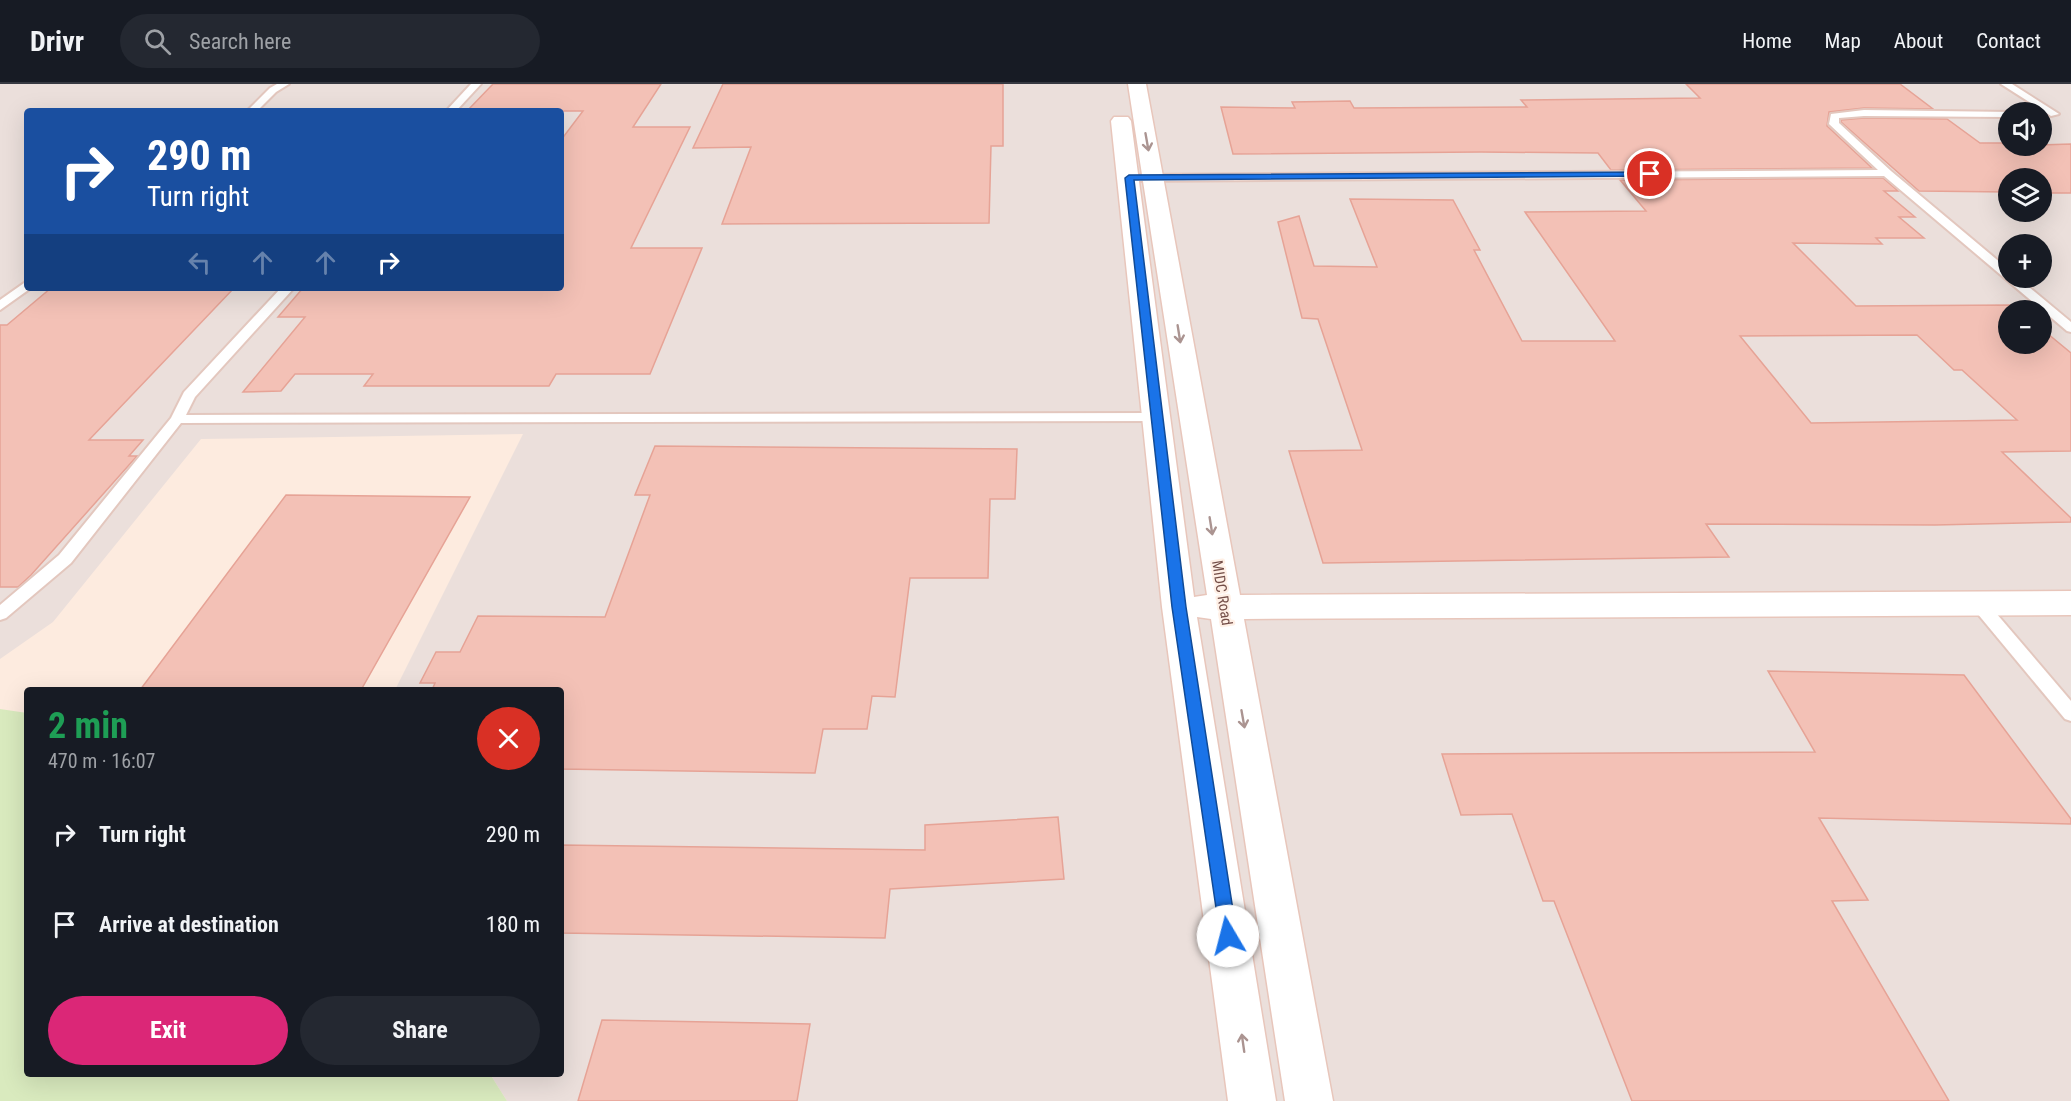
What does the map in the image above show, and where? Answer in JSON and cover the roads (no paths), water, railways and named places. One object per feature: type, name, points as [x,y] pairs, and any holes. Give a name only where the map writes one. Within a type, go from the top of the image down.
[{"type":"street","name":"MIDC Road","points":[[1116,84],[1141,177],[1224,607],[1309,1101]]},
{"type":"street","name":"MIDC Road","points":[[1137,84],[1157,417],[1179,607],[1252,1101]]},
{"type":"street","points":[[1179,607],[2071,603]]},
{"type":"lane","points":[[255,108],[273,90],[284,84]]},
{"type":"lane","points":[[454,108],[476,84]]},
{"type":"lane","points":[[2006,84],[2037,102]]},
{"type":"lane","points":[[1998,114],[1864,113],[1834,116],[1834,123],[1887,173],[1998,266]]},
{"type":"lane","points":[[1141,177],[1887,173]]},
{"type":"lane","points":[[0,306],[24,287]]},
{"type":"lane","points":[[2024,288],[2071,328]]},
{"type":"lane","points":[[0,614],[65,559],[177,419],[189,395],[285,291]]},
{"type":"lane","points":[[177,419],[1157,417]]},
{"type":"lane","points":[[1978,603],[2071,714]]}]
